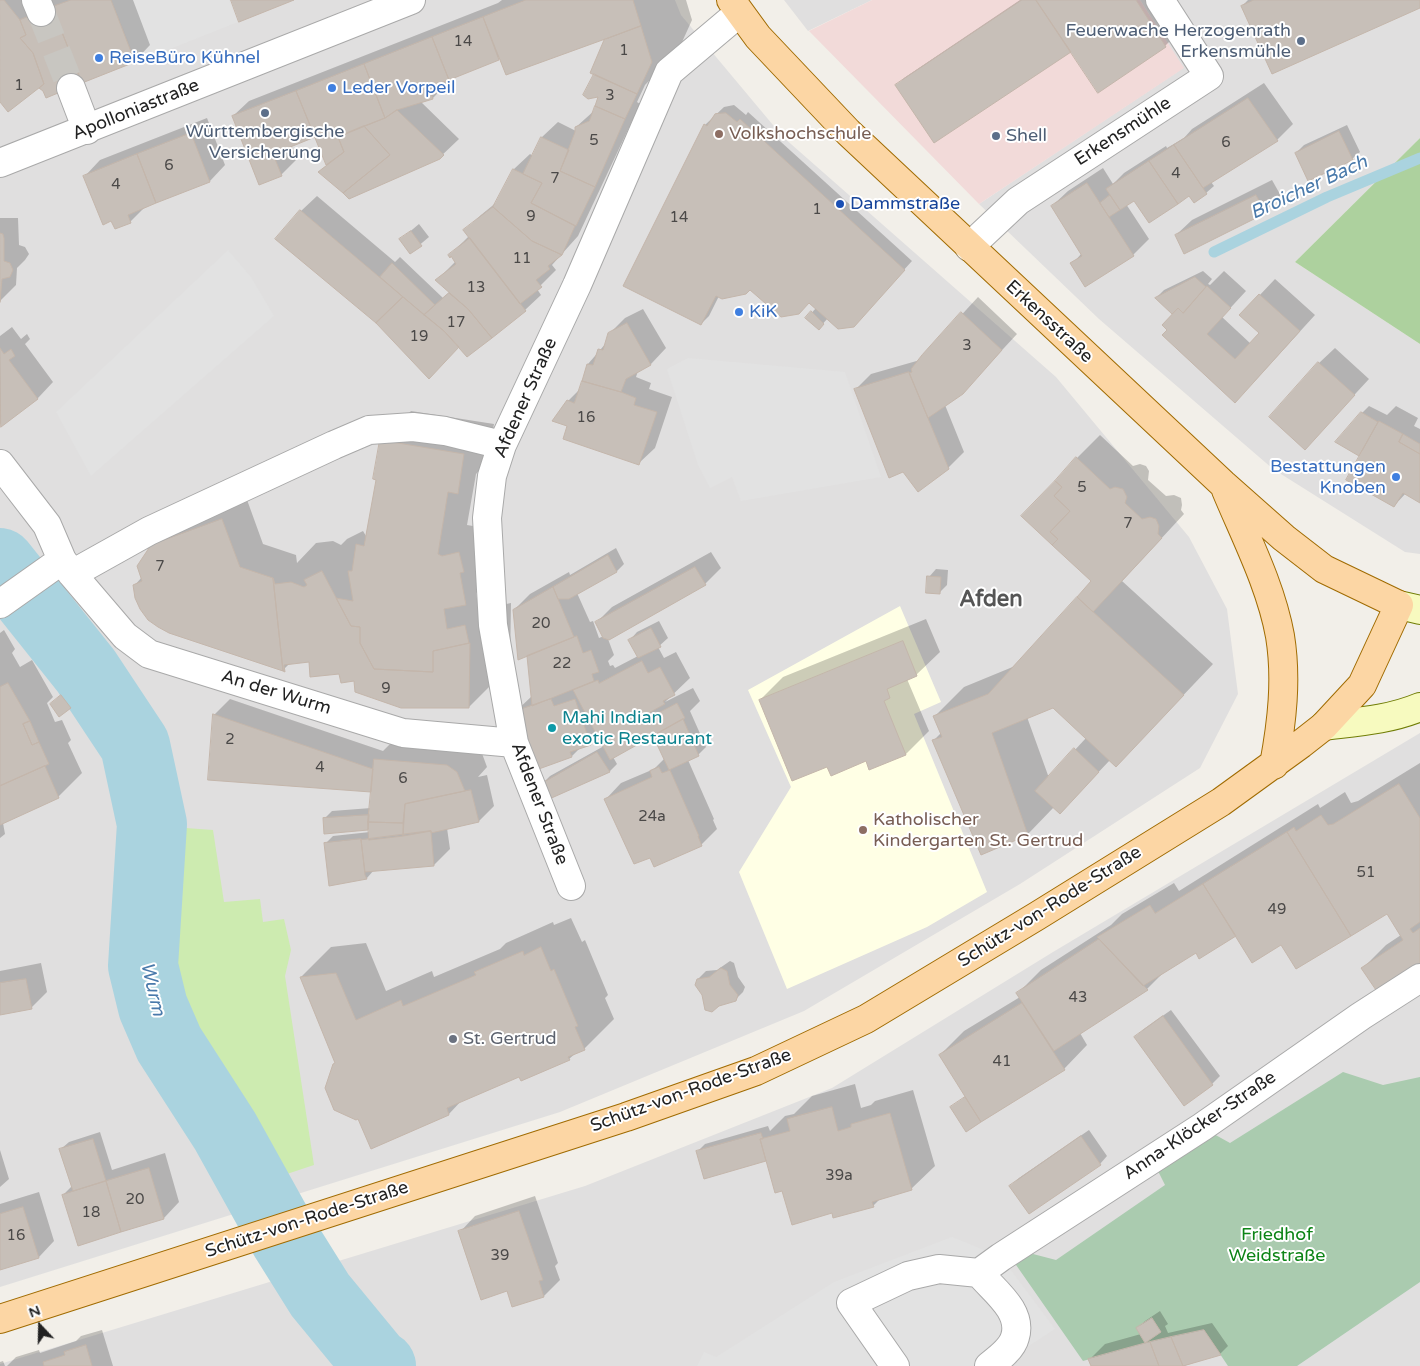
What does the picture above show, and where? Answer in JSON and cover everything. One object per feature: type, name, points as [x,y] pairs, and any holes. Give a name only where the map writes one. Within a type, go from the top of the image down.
[{"type":"main road","name":"Erkensstraße","points":[[735,6],[784,66],[848,132],[1223,484],[1284,538],[1324,569],[1410,608]]},
{"type":"main road","points":[[1223,484],[1266,585],[1280,637],[1283,697],[1274,765]]},
{"type":"main road","name":"Schütz-von-Rode-Straße","points":[[0,1319],[626,1117],[756,1071],[866,1019],[1037,916],[1220,802],[1274,765],[1324,726],[1362,685],[1410,608]]},
{"type":"main road","points":[[1324,726],[1382,719],[1407,713],[1420,707]]},
{"type":"street","name":"Apolloniastraße","points":[[0,163],[411,0]]},
{"type":"street","name":"Erkensmühle","points":[[969,247],[1018,201],[1208,76],[1160,0]]},
{"type":"street","name":"Afdener Straße","points":[[571,886],[514,743],[493,625],[488,518],[492,476],[502,444],[577,285],[669,72],[735,6]]},
{"type":"street","points":[[71,88],[87,130]]},
{"type":"street","points":[[0,604],[58,570],[150,532],[369,430],[413,427],[444,431],[502,444]]},
{"type":"street","name":"An der Wurm","points":[[0,464],[47,525],[58,570],[125,636],[149,654],[403,733],[514,743]]},
{"type":"street","name":"Anna-Klöcker-Straße","points":[[979,1273],[1202,1127],[1360,1016],[1420,978]]},
{"type":"street","points":[[895,1366],[851,1303],[908,1276],[940,1268],[979,1273],[1012,1310],[1016,1324],[1015,1339],[1003,1355],[989,1366]]},
{"type":"shaded area","points":[[0,0],[675,0],[681,15],[783,137],[1056,377],[1189,537],[1227,609],[1238,694],[1200,768],[1020,884],[804,1011],[560,1112],[0,1287]]},
{"type":"shaded area","points":[[112,0],[229,0],[238,22],[137,62]]},
{"type":"shaded area","points":[[784,0],[872,0],[808,31]]},
{"type":"shaded area","name":"Shell","points":[[872,0],[1140,0],[1184,68],[979,204],[809,31]]},
{"type":"shaded area","points":[[1140,0],[1420,0],[1420,138],[1295,262],[1420,344],[1420,554],[1405,552],[1273,469],[1099,319],[979,204],[1183,68]]},
{"type":"shaded area","points":[[228,250],[251,277],[274,316],[91,476],[56,412]]},
{"type":"shaded area","points":[[688,358],[845,372],[881,477],[741,501],[732,477],[710,488],[698,465],[667,369]]},
{"type":"shaded area","name":"Katholischer Kindergarten St. Gertrud","points":[[900,606],[941,702],[914,714],[987,892],[927,927],[787,989],[739,872],[791,787],[748,690]]},
{"type":"shaded area","points":[[1420,733],[1420,1366],[0,1366],[0,1364],[585,1186],[832,1088],[1053,952]]},
{"type":"shaded area","points":[[952,1237],[1001,1257],[1055,1329],[998,1366],[697,1366],[704,1352],[716,1357],[834,1282]]},
{"type":"green space","points":[[1420,138],[1420,344],[1295,262]]},
{"type":"green space","points":[[168,742],[172,827],[213,830],[224,902],[260,899],[263,922],[284,919],[291,950],[285,976],[314,1165],[224,1195],[171,1099],[142,1058],[128,1010],[123,930],[130,823],[129,747]]},
{"type":"green space","name":"Friedhof Weidstraße","points":[[1343,1072],[1383,1085],[1420,1077],[1420,1282],[1297,1366],[1228,1366],[1204,1330],[1145,1343],[1083,1361],[1014,1262],[1033,1254],[1056,1260],[1165,1185],[1157,1169],[1212,1133],[1230,1143]]},
{"type":"pier","points":[[278,1183],[327,1262],[280,1277],[234,1199]]},
{"type":"building","points":[[0,0],[4,0],[20,20],[26,35],[20,38],[33,53],[44,84],[8,112],[0,102]]},
{"type":"building","points":[[71,0],[111,0],[135,62],[82,83],[52,7]]},
{"type":"building","points":[[231,0],[294,0],[239,22]]},
{"type":"building","points":[[526,0],[633,0],[641,26],[506,75],[483,17]]},
{"type":"building","points":[[1022,0],[1036,0],[1071,52],[934,143],[895,85]]},
{"type":"building","points":[[1036,0],[1136,0],[1166,47],[1098,93]]},
{"type":"building","name":"Feuerwache Herzogenrath Erkensmühle","points":[[1254,0],[1420,0],[1420,8],[1272,74],[1241,6]]},
{"type":"building","points":[[52,7],[82,83],[46,98],[43,91],[39,88],[44,84],[33,53],[20,38],[26,35],[20,20]]},
{"type":"building","points":[[483,17],[499,60],[449,80],[432,37]]},
{"type":"building","points":[[641,26],[652,62],[637,94],[590,73],[604,40]]},
{"type":"building","points":[[432,37],[449,80],[429,87],[433,99],[397,110],[385,118],[364,64]]},
{"type":"building","points":[[364,64],[385,118],[338,137],[344,152],[326,165],[296,91]]},
{"type":"building","points":[[594,74],[637,94],[625,119],[595,106],[598,97],[588,99],[583,95]]},
{"type":"building","points":[[296,91],[315,137],[273,154],[282,176],[259,185],[232,116]]},
{"type":"building","points":[[1248,98],[1278,141],[1203,188],[1174,145]]},
{"type":"building","points":[[595,106],[625,119],[595,187],[560,171],[575,132],[575,127],[589,121]]},
{"type":"building","points":[[397,110],[444,155],[440,159],[349,199],[343,193],[390,155],[364,126],[385,118]]},
{"type":"building","points":[[726,113],[737,122],[740,119],[905,270],[854,327],[838,329],[809,303],[799,314],[781,317],[750,290],[746,294],[722,299],[716,296],[701,325],[623,286],[704,124],[707,126],[715,114]]},
{"type":"building","points":[[364,126],[390,155],[343,193],[318,172],[344,152],[338,137]]},
{"type":"building","points":[[1339,131],[1353,160],[1308,181],[1295,153]]},
{"type":"building","points":[[191,133],[210,182],[156,203],[137,154]]},
{"type":"building","points":[[541,137],[569,150],[560,171],[595,187],[576,226],[531,203],[542,183],[523,174]]},
{"type":"building","points":[[1174,145],[1207,194],[1194,203],[1189,196],[1178,204],[1149,161]]},
{"type":"building","points":[[137,154],[156,203],[128,215],[131,223],[115,229],[111,221],[103,225],[83,176]]},
{"type":"building","points":[[1149,161],[1178,204],[1149,223],[1134,201],[1120,210],[1106,189]]},
{"type":"building","points":[[513,169],[542,183],[531,203],[575,226],[562,255],[532,241],[493,207]]},
{"type":"building","points":[[1087,183],[1134,256],[1085,287],[1070,263],[1082,256],[1051,206]]},
{"type":"building","points":[[1110,195],[1120,210],[1109,217],[1100,203]]},
{"type":"building","points":[[1256,195],[1266,213],[1184,254],[1175,235]]},
{"type":"building","points":[[493,207],[532,241],[562,255],[548,266],[550,269],[536,280],[542,287],[520,304],[463,230]]},
{"type":"building","points":[[300,210],[403,297],[376,323],[275,239]]},
{"type":"building","points":[[411,231],[422,246],[410,254],[399,239]]},
{"type":"building","points":[[0,233],[3,234],[4,238],[4,261],[10,263],[13,270],[10,277],[2,279],[0,302]]},
{"type":"building","points":[[470,238],[526,311],[492,338],[468,309],[435,280],[456,264],[451,256],[450,258],[448,255]]},
{"type":"building","points":[[392,263],[435,305],[424,315],[380,277]]},
{"type":"building","points":[[1195,277],[1206,287],[1183,313],[1178,308],[1172,314],[1155,298]]},
{"type":"building","points":[[1207,286],[1231,308],[1207,334],[1235,359],[1259,333],[1239,315],[1259,294],[1300,331],[1235,403],[1162,335],[1167,330],[1162,325],[1178,308],[1183,313]]},
{"type":"building","points":[[449,293],[468,309],[492,338],[467,357],[444,331],[424,315]]},
{"type":"building","points":[[403,297],[444,331],[459,347],[429,379],[376,323]]},
{"type":"building","points":[[811,311],[824,324],[819,330],[805,318]]},
{"type":"building","points":[[961,312],[1002,350],[963,394],[928,418],[909,373],[912,372],[911,369],[922,355]]},
{"type":"building","points":[[627,323],[651,365],[626,379],[621,392],[582,381],[587,364],[593,365],[598,349],[603,350],[608,333]]},
{"type":"building","points":[[0,348],[4,354],[11,349],[15,356],[9,360],[38,399],[1,427]]},
{"type":"building","points":[[1318,362],[1355,395],[1305,450],[1269,417]]},
{"type":"building","points":[[909,372],[949,469],[918,492],[903,472],[889,478],[854,389]]},
{"type":"building","points":[[582,381],[636,398],[634,405],[657,412],[639,465],[563,439],[567,426],[552,421],[567,400],[574,403]]},
{"type":"building","points":[[1361,412],[1378,422],[1359,456],[1335,442]]},
{"type":"building","points":[[1379,421],[1403,434],[1399,442],[1420,454],[1420,503],[1403,493],[1394,507],[1346,480]]},
{"type":"building","points":[[1403,434],[1420,444],[1420,454],[1399,442]]},
{"type":"building","points":[[380,440],[464,454],[458,494],[448,492],[438,554],[442,556],[459,552],[464,572],[460,573],[466,605],[444,609],[447,629],[465,625],[469,643],[433,651],[433,672],[374,669],[360,643],[360,627],[351,626],[336,598],[353,601],[348,571],[352,571],[356,544],[364,546],[376,480],[373,479]]},
{"type":"building","points":[[1076,457],[1110,489],[1115,487],[1123,489],[1127,497],[1125,503],[1142,519],[1150,517],[1156,519],[1159,526],[1158,534],[1162,538],[1093,612],[1077,597],[1091,581],[1052,545],[1058,539],[1050,532],[1070,511],[1054,496],[1062,487],[1055,481]]},
{"type":"building","points":[[1055,481],[1062,487],[1054,496],[1070,511],[1050,532],[1058,539],[1052,545],[1021,516]]},
{"type":"building","points":[[222,519],[240,567],[273,578],[283,671],[169,633],[148,620],[135,598],[133,585],[142,581],[137,566],[151,545]]},
{"type":"building","points":[[608,555],[617,572],[569,599],[558,599],[553,587]]},
{"type":"building","points":[[695,567],[706,585],[609,640],[603,638],[595,622]]},
{"type":"building","points":[[322,571],[351,626],[360,627],[360,643],[374,669],[433,672],[433,651],[470,643],[469,708],[401,708],[355,692],[354,681],[341,683],[339,674],[310,677],[309,662],[284,665],[285,672],[283,671],[273,578],[275,584],[291,582],[304,587],[307,585],[304,580]]},
{"type":"building","points":[[927,576],[941,577],[940,594],[926,593]]},
{"type":"building","points":[[553,587],[574,637],[518,660],[513,610]]},
{"type":"building","points":[[1077,597],[1184,695],[1116,767],[1053,708],[992,733],[1028,835],[981,855],[932,740],[942,737],[933,716],[988,694]]},
{"type":"building","points":[[651,628],[661,647],[638,658],[628,640]]},
{"type":"building","points":[[577,636],[583,653],[591,650],[599,672],[592,674],[594,681],[532,706],[527,656]]},
{"type":"building","points":[[903,641],[917,676],[887,689],[890,698],[884,701],[906,755],[869,770],[866,761],[831,776],[827,767],[792,781],[759,700]]},
{"type":"building","points":[[642,661],[648,673],[660,667],[675,695],[663,701],[665,704],[645,715],[647,719],[677,703],[685,718],[610,760],[573,690],[598,680],[599,683]]},
{"type":"building","points":[[8,683],[30,721],[23,724],[32,745],[39,742],[49,764],[0,786],[0,687]]},
{"type":"building","points":[[61,695],[71,708],[59,717],[50,704]]},
{"type":"building","name":"Mahi Indian exotic Restaurant","points":[[551,699],[554,706],[575,699],[591,745],[570,752],[572,757],[536,770],[513,712]]},
{"type":"building","points":[[213,714],[373,769],[371,792],[208,780]]},
{"type":"building","points":[[683,719],[699,756],[669,770],[653,736]]},
{"type":"building","points":[[30,721],[39,742],[32,745],[23,724]]},
{"type":"building","points":[[1074,748],[1099,772],[1060,814],[1035,791]]},
{"type":"building","points":[[597,752],[610,772],[547,800],[541,784]]},
{"type":"building","points":[[374,759],[447,765],[457,772],[465,791],[405,804],[403,823],[368,822]]},
{"type":"building","points":[[45,766],[59,798],[0,825],[0,786]]},
{"type":"building","points":[[659,767],[662,773],[670,770],[702,846],[654,867],[650,858],[634,864],[604,799],[652,777],[650,771]]},
{"type":"building","points":[[1399,784],[1420,818],[1420,922],[1410,929],[1413,933],[1420,928],[1420,965],[1378,993],[1361,968],[1403,940],[1387,914],[1351,936],[1287,832],[1294,827],[1296,831],[1321,815],[1328,825],[1333,824]]},
{"type":"building","points":[[471,790],[479,822],[431,833],[431,831],[403,836],[405,804]]},
{"type":"building","points":[[369,815],[368,830],[324,834],[323,818]]},
{"type":"building","points":[[368,822],[403,823],[403,836],[369,840]]},
{"type":"building","points":[[431,831],[434,866],[365,872],[361,840]]},
{"type":"building","points":[[1287,832],[1351,936],[1296,969],[1281,945],[1252,963],[1203,884]]},
{"type":"building","points":[[361,839],[367,879],[329,886],[324,843]]},
{"type":"building","points":[[1203,884],[1236,936],[1199,959],[1196,953],[1143,986],[1097,937],[1150,905],[1155,913]]},
{"type":"building","points":[[1099,939],[1148,990],[1054,1051],[1016,993]]},
{"type":"building","name":"St. Gertrud","points":[[541,947],[551,971],[554,969],[578,1026],[575,1027],[585,1050],[568,1057],[570,1060],[521,1081],[519,1077],[447,1108],[449,1115],[371,1149],[358,1119],[356,1120],[334,1110],[325,1088],[335,1063],[300,977],[336,973],[356,1020],[401,1000],[403,1006],[476,975],[474,972],[523,951],[524,955]]},
{"type":"building","points":[[721,968],[727,971],[730,985],[738,995],[736,1001],[719,1006],[712,1012],[705,1010],[702,995],[695,985],[697,979],[709,977]]},
{"type":"building","points":[[26,979],[32,1009],[0,1015],[0,983]]},
{"type":"building","points":[[1022,1003],[1065,1070],[981,1122],[939,1055]]},
{"type":"building","points":[[1163,1016],[1213,1085],[1184,1106],[1134,1037]]},
{"type":"building","points":[[965,1097],[981,1122],[966,1132],[950,1107]]},
{"type":"building","points":[[832,1107],[838,1131],[851,1127],[851,1124],[890,1113],[912,1190],[872,1202],[874,1207],[833,1218],[832,1213],[792,1225],[782,1191],[775,1193],[760,1139],[790,1131],[787,1119]]},
{"type":"building","points":[[761,1133],[763,1139],[760,1139],[766,1161],[704,1179],[696,1151]]},
{"type":"building","points":[[1081,1136],[1101,1165],[1029,1214],[1009,1186]]},
{"type":"building","points":[[93,1139],[106,1181],[73,1191],[59,1149]]},
{"type":"building","points":[[149,1168],[164,1219],[121,1232],[106,1181]]},
{"type":"building","points":[[106,1181],[121,1232],[78,1246],[62,1195]]},
{"type":"building","points":[[23,1207],[39,1258],[0,1270],[0,1214]]},
{"type":"building","points":[[519,1211],[543,1280],[539,1281],[544,1297],[512,1307],[507,1291],[481,1300],[458,1231]]},
{"type":"building","points":[[1152,1318],[1161,1332],[1145,1343],[1136,1328]]},
{"type":"building","points":[[1204,1330],[1221,1355],[1183,1366],[1171,1337]]},
{"type":"building","points":[[1171,1337],[1183,1366],[1159,1366],[1150,1342]]},
{"type":"building","points":[[1150,1342],[1159,1366],[1091,1366],[1088,1359]]},
{"type":"building","points":[[86,1345],[92,1366],[44,1366],[43,1362],[65,1355],[64,1352]]},
{"type":"waterway","name":"Broicher Bach","points":[[1214,252],[1327,197],[1420,158]]},
{"type":"waterway","name":"Wurm","points":[[0,563],[86,671],[135,745],[152,824],[143,966],[153,1007],[169,1044],[225,1131],[285,1239],[320,1295],[376,1363],[381,1366]]},
{"type":"tunnel","points":[[41,12],[71,88]]},
{"type":"place","name":"Feuerwache Herzogenrath Erkensmühle","points":[[1301,41]]},
{"type":"place","name":"ReiseBüro Kühnel","points":[[99,58]]},
{"type":"place","name":"Leder Vorpeil","points":[[332,88]]},
{"type":"place","name":"Württembergische Versicherung","points":[[265,113]]},
{"type":"place","name":"Volkshochschule","points":[[719,134]]},
{"type":"place","name":"Shell","points":[[996,136]]},
{"type":"place","name":"Dammstraße","points":[[840,204]]},
{"type":"place","name":"KiK","points":[[739,312]]},
{"type":"place","name":"Bestattungen Knoben","points":[[1396,477]]},
{"type":"place","name":"Mahi Indian exotic Restaurant","points":[[552,728]]},
{"type":"place","name":"Katholischer Kindergarten St. Gertrud","points":[[863,830]]},
{"type":"place","name":"St. Gertrud","points":[[453,1039]]},
{"type":"district","name":"Afden","points":[[991,600]]}]
